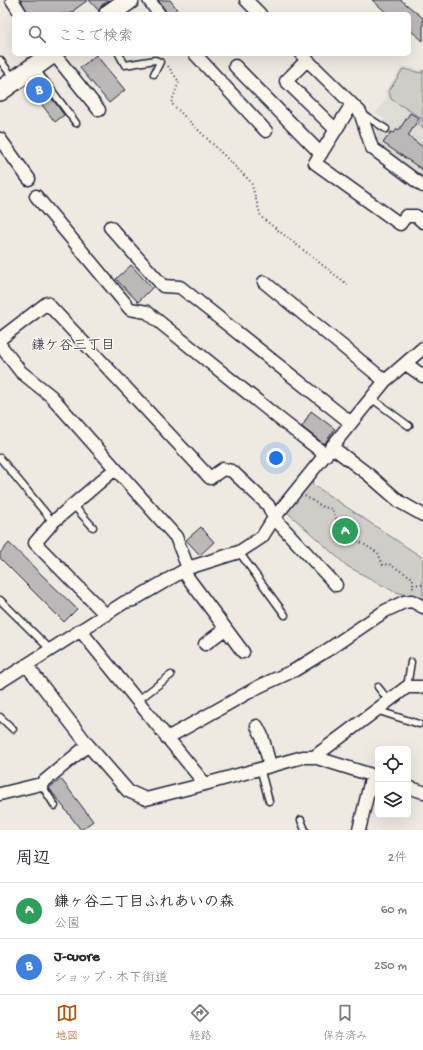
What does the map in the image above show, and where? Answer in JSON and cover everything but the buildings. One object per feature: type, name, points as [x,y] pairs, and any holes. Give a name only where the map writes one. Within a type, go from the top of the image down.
[{"type":"main road","points":[[7,86],[47,57]]},
{"type":"street","points":[[12,0],[19,12]]},
{"type":"street","points":[[149,0],[158,12]]},
{"type":"street","points":[[246,0],[258,12]]},
{"type":"street","points":[[197,56],[266,131]]},
{"type":"street","points":[[47,57],[99,110]]},
{"type":"street","points":[[336,130],[286,81],[304,57],[356,108],[372,148],[423,186]]},
{"type":"street","points":[[235,66],[321,154]]},
{"type":"street","points":[[356,108],[336,130],[315,163],[400,224],[406,216],[416,216],[423,222]]},
{"type":"street","points":[[0,139],[11,152],[29,179]]},
{"type":"street","points":[[36,196],[130,309],[147,312],[281,420],[369,475],[400,502],[421,510]]},
{"type":"street","points":[[110,227],[163,286],[180,287],[351,422]]},
{"type":"street","points":[[264,282],[385,381]]},
{"type":"street","points":[[0,339],[47,303],[210,478],[224,469],[232,471],[268,505],[274,518],[336,585]]},
{"type":"street","points":[[0,345],[21,372],[51,396],[176,537],[185,570],[225,629],[243,652]]},
{"type":"street","points":[[0,682],[125,602],[133,600],[185,570],[240,552],[262,537],[274,518],[385,381],[423,348]]},
{"type":"street","points":[[406,364],[423,376]]},
{"type":"street","points":[[106,615],[35,543],[54,522],[115,469]]},
{"type":"street","points":[[167,738],[260,686],[295,670],[326,651],[384,611],[404,602],[407,598],[423,607]]},
{"type":"street","points":[[205,644],[225,629]]},
{"type":"street","points":[[80,630],[205,784]]},
{"type":"street","points":[[27,666],[88,745],[128,791],[146,799],[303,757],[314,757],[375,776],[358,830]]},
{"type":"street","points":[[314,757],[407,687],[423,687]]},
{"type":"street","points":[[257,726],[262,736],[265,767]]},
{"type":"street","points":[[0,794],[41,784],[88,745]]},
{"type":"street","points":[[411,788],[423,792]]},
{"type":"lane","points":[[119,56],[126,65],[155,60],[160,62],[154,74]]},
{"type":"lane","points":[[47,57],[76,123]]},
{"type":"lane","points":[[0,60],[7,86]]},
{"type":"lane","points":[[356,108],[386,129]]},
{"type":"lane","points":[[371,398],[409,426]]},
{"type":"lane","points":[[0,458],[54,522]]},
{"type":"lane","points":[[73,506],[93,527]]},
{"type":"lane","points":[[240,552],[285,614]]},
{"type":"lane","points":[[0,600],[51,650]]},
{"type":"lane","points":[[407,687],[412,662]]},
{"type":"lane","points":[[137,701],[171,674]]},
{"type":"lane","points":[[378,687],[390,701]]},
{"type":"lane","points":[[376,710],[419,724]]},
{"type":"lane","points":[[0,717],[14,729]]},
{"type":"lane","points":[[265,767],[269,801]]},
{"type":"lane","points":[[41,784],[55,806]]},
{"type":"lane","points":[[301,820],[305,830]]},
{"type":"path","points":[[160,62],[167,65],[179,82],[171,103],[251,182],[261,217],[348,285]]},
{"type":"path","points":[[293,495],[300,493],[323,507],[332,509],[339,525],[355,539],[378,553],[383,564],[389,564],[413,578],[413,584],[407,598]]},
{"type":"path","points":[[413,584],[423,585]]},
{"type":"shaded area","points":[[403,66],[421,70],[423,67],[423,184],[374,150],[372,138],[385,119],[376,113],[387,98],[385,91]]},
{"type":"shaded area","points":[[403,69],[421,73],[423,70],[423,128],[418,124],[421,118],[391,99],[389,91]]},
{"type":"shaded area","points":[[309,482],[423,558],[423,600],[393,591],[347,566],[286,511]]},
{"type":"place","name":"J-cuore","points":[[39,90]]},
{"type":"place","name":"鎌ヶ谷二丁目ふれあいの森","points":[[345,531]]},
{"type":"district","name":"鎌ケ谷三丁目","points":[[73,346]]}]
